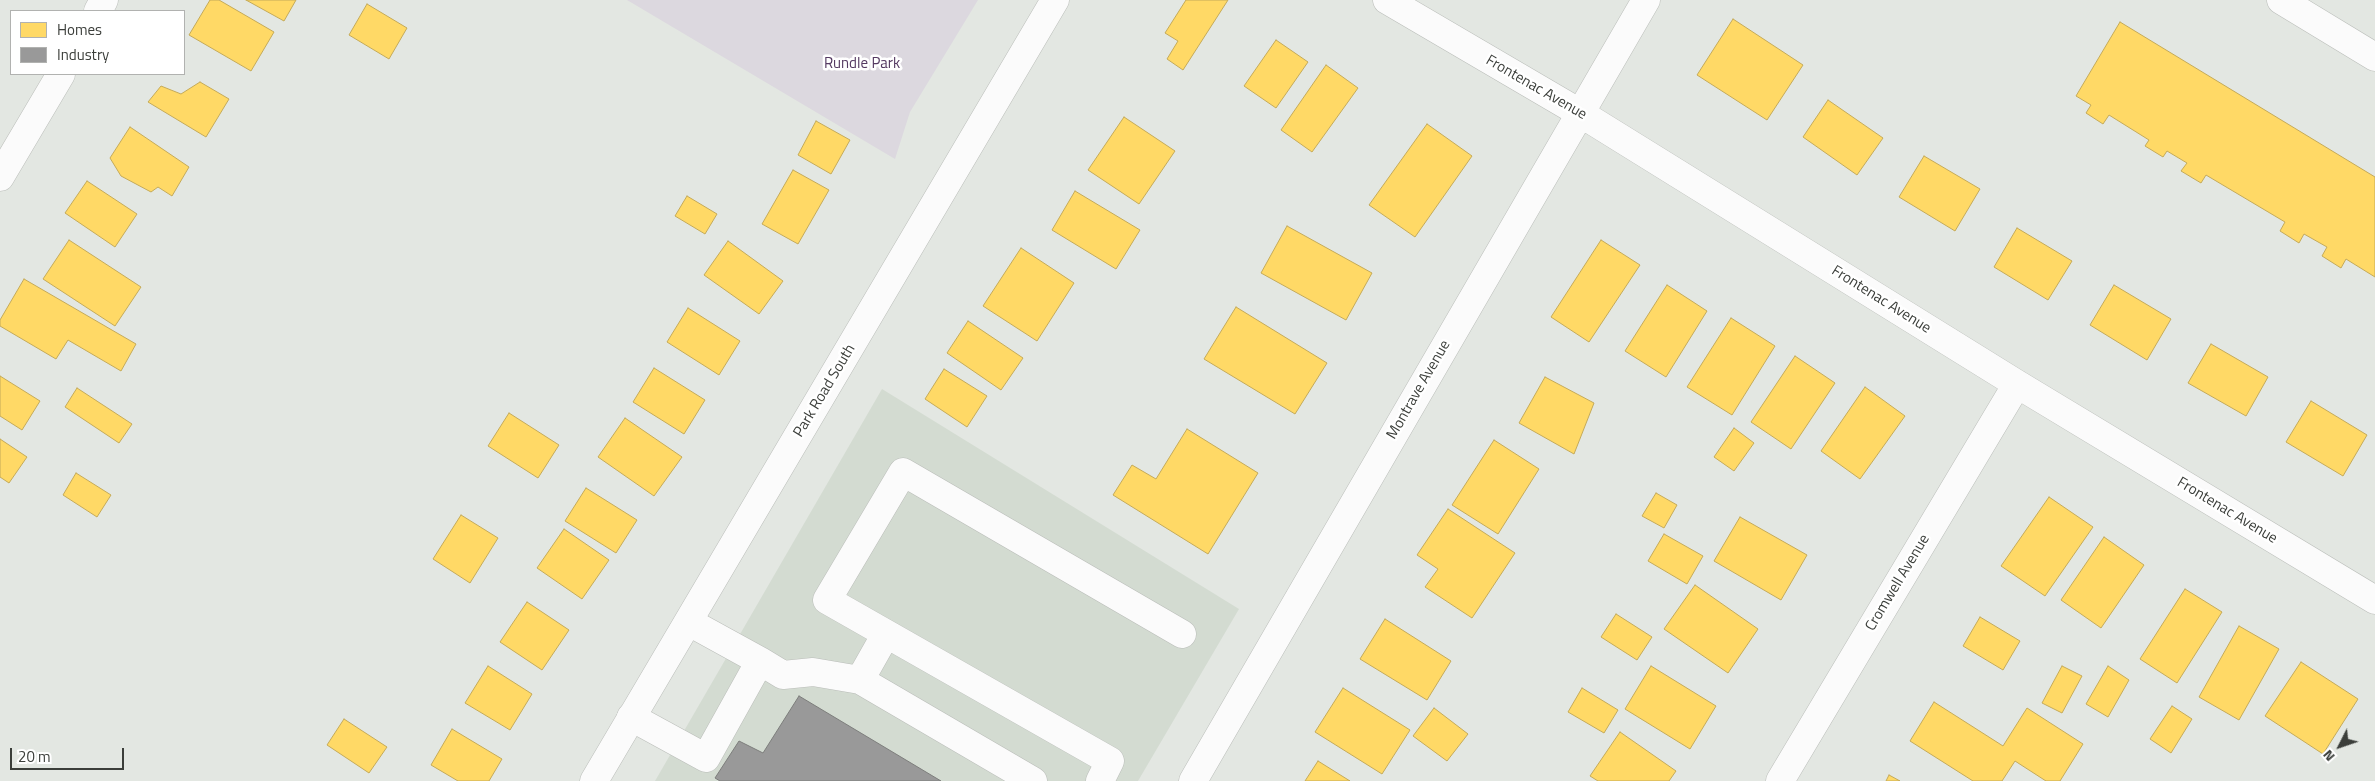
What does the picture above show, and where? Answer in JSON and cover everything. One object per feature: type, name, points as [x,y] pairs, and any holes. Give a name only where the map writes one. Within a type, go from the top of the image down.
[{"type":"street","name":"Park Road South","points":[[601,779],[631,717],[689,622],[1055,0]]},
{"type":"street","name":"Frontenac Avenue","points":[[1387,0],[1580,113],[2017,384],[2375,600]]},
{"type":"street","name":"Montrave Avenue","points":[[1193,781],[1646,0]]},
{"type":"street","points":[[2281,0],[2375,57]]},
{"type":"street","points":[[0,177],[60,75]]},
{"type":"street","name":"Cromwell Avenue","points":[[1780,781],[2017,384]]},
{"type":"street","points":[[1100,781],[1110,762],[828,600],[904,472],[1182,634]]},
{"type":"street","points":[[689,622],[783,675],[812,672],[860,680],[1033,781]]},
{"type":"street","points":[[860,680],[886,634]]},
{"type":"street","points":[[631,717],[706,758],[760,661]]},
{"type":"shaded area","points":[[882,389],[1239,609],[1138,781],[655,781]]},
{"type":"green space","name":"Rundle Park","points":[[627,0],[978,0],[910,112],[895,159]]},
{"type":"building: Homes","points":[[210,0],[219,0],[274,32],[251,71],[189,35]]},
{"type":"building: Homes","points":[[246,0],[296,0],[284,21]]},
{"type":"building: Homes","points":[[1186,0],[1228,0],[1183,70],[1167,59],[1178,41],[1165,33]]},
{"type":"building: Homes","points":[[367,4],[407,28],[389,59],[349,35]]},
{"type":"building: Homes","points":[[1733,19],[1803,65],[1767,120],[1697,75]]},
{"type":"building: Homes","points":[[2120,22],[2375,177],[2375,277],[2346,259],[2341,268],[2322,256],[2327,247],[2304,234],[2299,243],[2280,231],[2285,222],[2206,175],[2201,183],[2181,171],[2187,163],[2167,151],[2163,157],[2145,146],[2149,140],[2109,115],[2103,124],[2086,113],[2091,105],[2076,96]]},
{"type":"building: Homes","points":[[1276,40],[1308,62],[1276,108],[1244,86]]},
{"type":"building: Homes","points":[[1326,65],[1358,88],[1312,152],[1281,130]]},
{"type":"building: Homes","points":[[200,82],[229,99],[206,137],[148,102],[161,86],[181,94]]},
{"type":"building: Homes","points":[[1828,100],[1883,138],[1857,175],[1803,137]]},
{"type":"building: Homes","points":[[1124,117],[1175,151],[1139,204],[1088,170]]},
{"type":"building: Homes","points":[[816,121],[850,140],[831,174],[798,155]]},
{"type":"building: Homes","points":[[1427,124],[1472,156],[1415,237],[1369,205]]},
{"type":"building: Homes","points":[[130,127],[189,167],[172,196],[158,187],[151,192],[121,176],[110,158]]},
{"type":"building: Homes","points":[[1924,156],[1980,189],[1955,231],[1899,197]]},
{"type":"building: Homes","points":[[793,170],[829,190],[798,244],[762,224]]},
{"type":"building: Homes","points":[[87,181],[137,214],[115,247],[65,213]]},
{"type":"building: Homes","points":[[1075,191],[1140,230],[1116,269],[1052,230]]},
{"type":"building: Homes","points":[[687,196],[717,214],[705,234],[675,216]]},
{"type":"building: Homes","points":[[1287,226],[1372,273],[1346,320],[1261,273]]},
{"type":"building: Homes","points":[[2017,228],[2072,261],[2048,300],[1994,267]]},
{"type":"building: Homes","points":[[69,240],[141,287],[115,326],[43,279]]},
{"type":"building: Homes","points":[[1601,240],[1640,265],[1589,342],[1551,317]]},
{"type":"building: Homes","points":[[728,241],[783,281],[759,314],[704,275]]},
{"type":"building: Homes","points":[[1021,248],[1074,283],[1037,341],[983,306]]},
{"type":"building: Homes","points":[[24,279],[136,344],[121,371],[68,340],[56,359],[0,326],[0,320]]},
{"type":"building: Homes","points":[[1667,285],[1707,311],[1666,377],[1625,351]]},
{"type":"building: Homes","points":[[2114,285],[2171,319],[2147,360],[2090,325]]},
{"type":"building: Homes","points":[[1236,307],[1327,363],[1295,414],[1204,359]]},
{"type":"building: Homes","points":[[688,308],[740,341],[719,375],[667,342]]},
{"type":"building: Homes","points":[[1731,318],[1775,346],[1732,415],[1687,387]]},
{"type":"building: Homes","points":[[968,321],[1023,358],[1001,390],[947,353]]},
{"type":"building: Homes","points":[[2211,344],[2268,377],[2246,416],[2188,383]]},
{"type":"building: Homes","points":[[1795,356],[1835,383],[1791,449],[1751,422]]},
{"type":"building: Homes","points":[[654,368],[705,400],[684,434],[633,402]]},
{"type":"building: Homes","points":[[944,369],[987,396],[967,427],[925,399]]},
{"type":"building: Homes","points":[[0,376],[40,401],[22,430],[0,416]]},
{"type":"building: Homes","points":[[1545,377],[1594,403],[1574,454],[1519,423]]},
{"type":"building: Homes","points":[[1865,387],[1905,416],[1860,479],[1821,451]]},
{"type":"building: Homes","points":[[77,388],[132,424],[119,443],[65,407]]},
{"type":"building: Homes","points":[[2311,401],[2367,435],[2343,476],[2286,442]]},
{"type":"building: Homes","points":[[509,413],[559,445],[538,478],[488,446]]},
{"type":"building: Homes","points":[[625,418],[682,457],[654,496],[598,457]]},
{"type":"building: Homes","points":[[1734,428],[1754,443],[1734,471],[1714,457]]},
{"type":"building: Homes","points":[[1187,429],[1258,473],[1208,554],[1113,495],[1132,465],[1156,479]]},
{"type":"building: Homes","points":[[0,439],[27,457],[9,483],[0,477]]},
{"type":"building: Homes","points":[[1494,440],[1539,469],[1498,534],[1452,505]]},
{"type":"building: Homes","points":[[76,473],[111,495],[97,517],[63,495]]},
{"type":"building: Homes","points":[[586,488],[637,520],[616,553],[565,521]]},
{"type":"building: Homes","points":[[1656,493],[1677,505],[1664,528],[1642,516]]},
{"type":"building: Homes","points":[[2049,497],[2093,527],[2045,596],[2001,566]]},
{"type":"building: Homes","points":[[1448,509],[1515,553],[1472,618],[1425,587],[1438,569],[1417,555]]},
{"type":"building: Homes","points":[[461,515],[498,538],[470,583],[433,559]]},
{"type":"building: Homes","points":[[1740,517],[1807,555],[1781,600],[1714,561]]},
{"type":"building: Homes","points":[[564,529],[609,560],[582,599],[537,568]]},
{"type":"building: Homes","points":[[1664,534],[1703,556],[1687,584],[1648,561]]},
{"type":"building: Homes","points":[[2104,537],[2144,565],[2101,628],[2061,600]]},
{"type":"building: Homes","points":[[1695,585],[1758,629],[1728,673],[1664,629]]},
{"type":"building: Homes","points":[[2185,589],[2222,612],[2177,683],[2140,659]]},
{"type":"building: Homes","points":[[527,602],[569,630],[542,670],[500,642]]},
{"type":"building: Homes","points":[[1616,614],[1652,637],[1637,660],[1601,637]]},
{"type":"building: Homes","points":[[1980,617],[2020,641],[2003,670],[1963,646]]},
{"type":"building: Homes","points":[[1385,619],[1451,661],[1427,700],[1360,659]]},
{"type":"building: Homes","points":[[2239,626],[2279,649],[2239,720],[2199,697]]},
{"type":"building: Homes","points":[[2301,662],[2358,699],[2323,754],[2265,716]]},
{"type":"building: Homes","points":[[488,666],[532,694],[510,730],[465,703]]},
{"type":"building: Homes","points":[[1651,666],[1716,706],[1690,749],[1625,709]]},
{"type":"building: Homes","points":[[2062,666],[2082,676],[2062,713],[2042,703]]},
{"type":"building: Homes","points":[[2108,666],[2129,680],[2108,717],[2086,704]]},
{"type":"building: Homes","points":[[1343,688],[1410,730],[1382,774],[1315,732]]},
{"type":"building: Homes","points":[[1582,688],[1618,710],[1604,733],[1568,712]]},
{"type":"building: Homes","points":[[1934,702],[2003,746],[2027,708],[2083,744],[2060,781],[2046,781],[2015,761],[2002,781],[1973,781],[1910,741]]},
{"type":"building: Homes","points":[[2172,706],[2192,719],[2171,753],[2150,739]]},
{"type":"building: Homes","points":[[1434,708],[1468,734],[1447,761],[1413,736]]},
{"type":"building: Homes","points":[[344,719],[387,747],[369,773],[327,745]]},
{"type":"building: Homes","points":[[452,729],[502,759],[489,781],[458,781],[431,765]]},
{"type":"building: Homes","points":[[1620,732],[1676,771],[1669,781],[1598,781],[1590,776]]},
{"type":"building: Homes","points":[[1318,761],[1350,781],[1305,781]]},
{"type":"building: Homes","points":[[1889,775],[1900,781],[1886,781]]},
{"type":"building: Industry","points":[[799,696],[941,781],[720,781],[715,778],[739,741],[763,753]]}]
